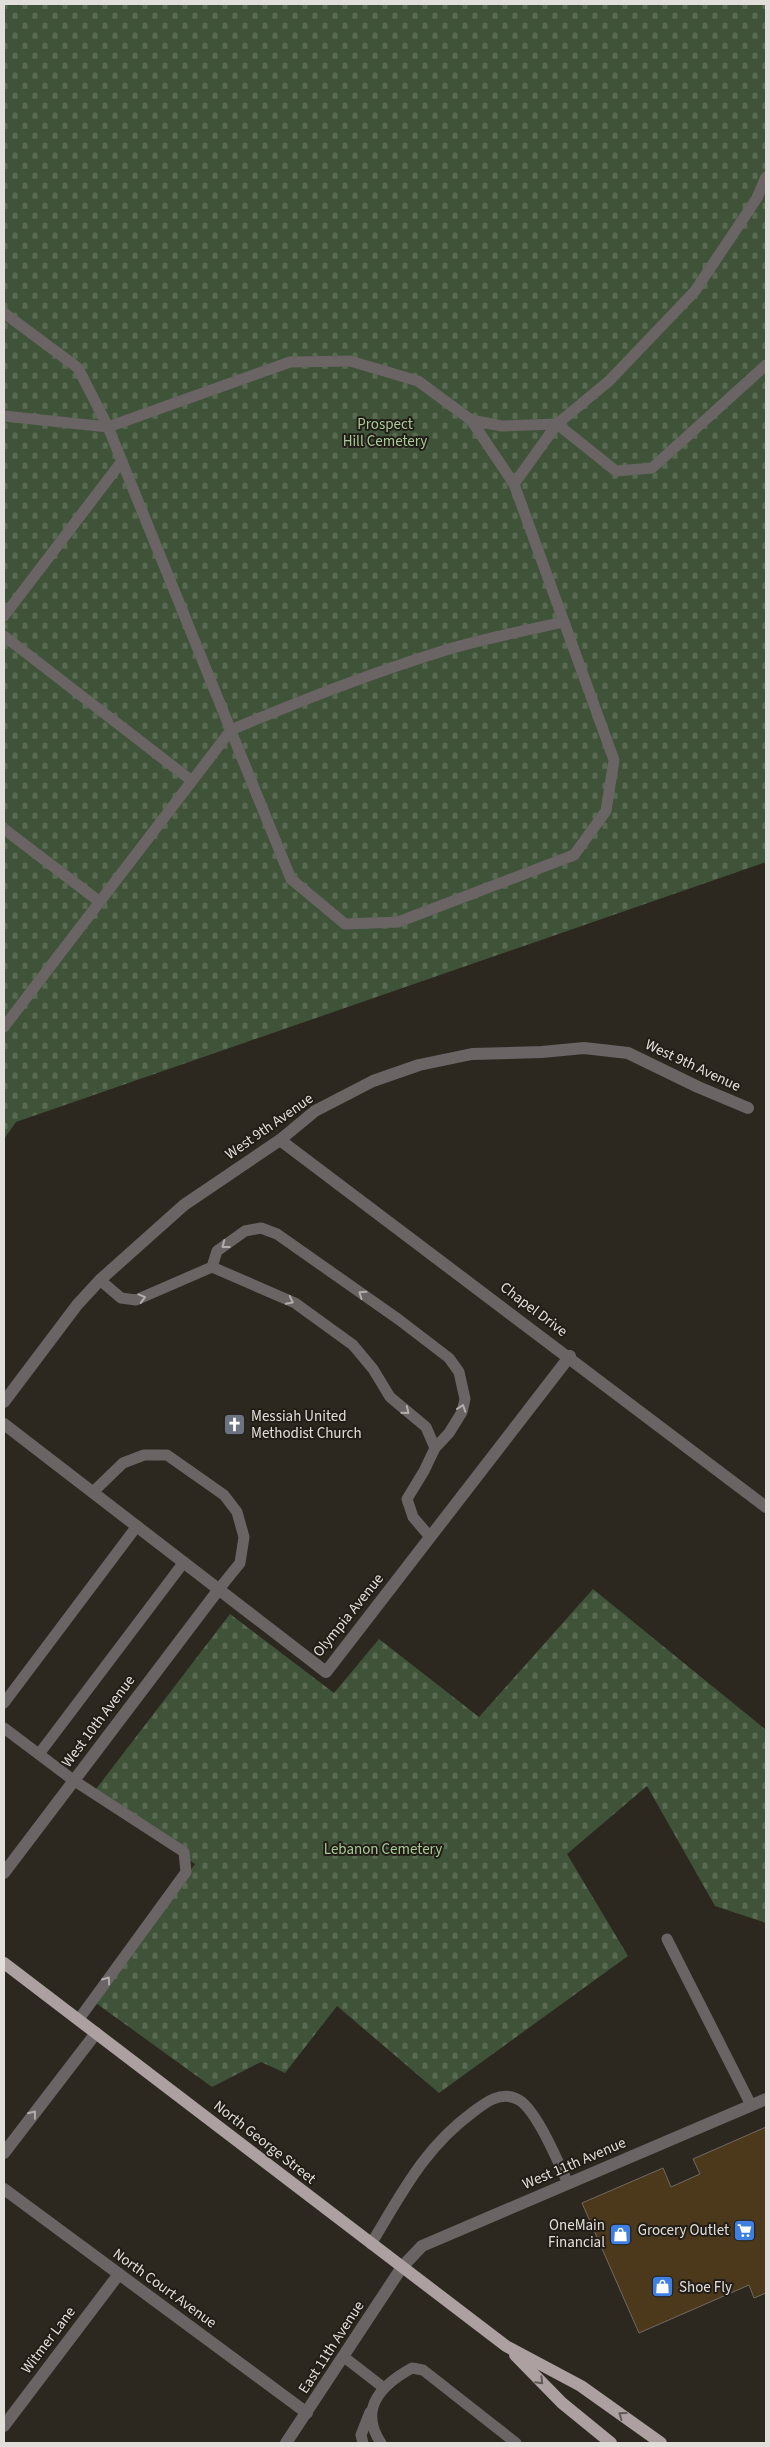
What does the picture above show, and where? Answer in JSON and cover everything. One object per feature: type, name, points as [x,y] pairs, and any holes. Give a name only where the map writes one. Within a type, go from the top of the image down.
[{"type":"main road","name":"North George Street","points":[[4,1963],[506,2346],[562,2403],[611,2443]]},
{"type":"main road","name":"North George Street","points":[[506,2346],[581,2386],[661,2443]]},
{"type":"street","name":"West 9th Avenue","points":[[4,1402],[77,1305],[100,1280],[184,1205],[280,1140],[315,1111],[373,1081],[419,1066],[472,1054],[542,1052],[584,1048],[628,1053],[698,1087],[748,1108]]},
{"type":"street","name":"Chapel Drive","points":[[280,1140],[570,1356],[766,1507]]},
{"type":"street","name":"Olympia Avenue","points":[[4,1424],[326,1672],[570,1356]]},
{"type":"street","name":"West 10th Avenue","points":[[4,1873],[219,1589]]},
{"type":"street","points":[[4,2153],[96,2033]]},
{"type":"street","name":"West 11th Avenue","points":[[402,2267],[422,2246],[766,2099]]},
{"type":"street","name":"North Court Avenue","points":[[4,2189],[307,2413]]},
{"type":"street","name":"East 11th Avenue","points":[[289,2439],[402,2267]]},
{"type":"street","name":"Witmer Lane","points":[[4,2426],[119,2274]]},
{"type":"street","points":[[289,2439],[303,2443]]},
{"type":"lane","points":[[514,484],[557,424],[609,382],[695,291],[757,198],[766,177]]},
{"type":"lane","points":[[4,313],[78,368],[108,426],[291,879],[346,924],[398,922],[574,855],[606,811],[614,760],[514,484],[471,420],[418,381],[350,361],[290,362],[108,426],[4,416]]},
{"type":"lane","points":[[471,420],[502,426],[557,424],[616,471],[652,468],[766,365]]},
{"type":"lane","points":[[4,616],[122,461]]},
{"type":"lane","points":[[5,1024],[231,730],[283,708],[428,655],[564,622]]},
{"type":"lane","points":[[4,636],[192,781]]},
{"type":"lane","points":[[4,829],[100,902]]},
{"type":"lane","points":[[100,1280],[121,1298],[136,1300],[212,1266],[217,1251],[245,1231],[261,1228],[277,1234],[398,1319],[449,1358],[459,1372],[465,1399],[462,1412],[449,1432],[435,1448],[424,1471],[407,1498],[413,1518],[430,1537]]},
{"type":"lane","points":[[212,1266],[295,1303],[353,1345],[373,1369],[390,1397],[426,1427],[435,1448]]},
{"type":"lane","points":[[92,1492],[123,1463],[144,1454],[167,1455],[224,1495],[237,1512],[244,1537],[240,1562],[219,1589]]},
{"type":"lane","points":[[4,1704],[137,1526]]},
{"type":"lane","points":[[39,1754],[184,1562]]},
{"type":"lane","points":[[4,1728],[74,1780],[184,1852],[186,1872],[79,2019]]},
{"type":"lane","points":[[667,1939],[751,2105]]},
{"type":"lane","points":[[371,2244],[412,2174],[431,2149],[452,2127],[480,2106],[500,2095],[519,2099],[535,2118],[568,2183]]},
{"type":"lane","points":[[344,2357],[384,2388]]},
{"type":"lane","points":[[363,2443],[361,2435],[372,2408],[384,2388],[397,2376],[412,2368],[423,2370],[516,2443]]},
{"type":"lane","points":[[372,2408],[373,2430],[381,2443]]},
{"type":"green space","name":"Prospect Hill Cemetery","points":[[4,4],[766,4],[766,862],[16,1122],[4,1139]]},
{"type":"green space","name":"Lebanon Cemetery","points":[[593,1589],[766,1730],[766,1923],[715,1906],[647,1786],[567,1854],[628,1956],[439,2093],[337,2006],[285,2073],[261,2062],[212,2087],[93,2001],[195,1864],[93,1793],[230,1614],[334,1693],[379,1639],[479,1717]]},
{"type":"building","points":[[766,2127],[766,2293],[754,2298],[749,2285],[639,2333],[582,2203],[663,2168],[671,2187],[700,2174],[693,2159]]},
{"type":"place","name":"Messiah United Methodist Church","points":[[235,1425]]},
{"type":"place","name":"Grocery Outlet","points":[[745,2230]]},
{"type":"place","name":"OneMain Financial","points":[[621,2234]]},
{"type":"place","name":"Shoe Fly","points":[[663,2287]]}]
